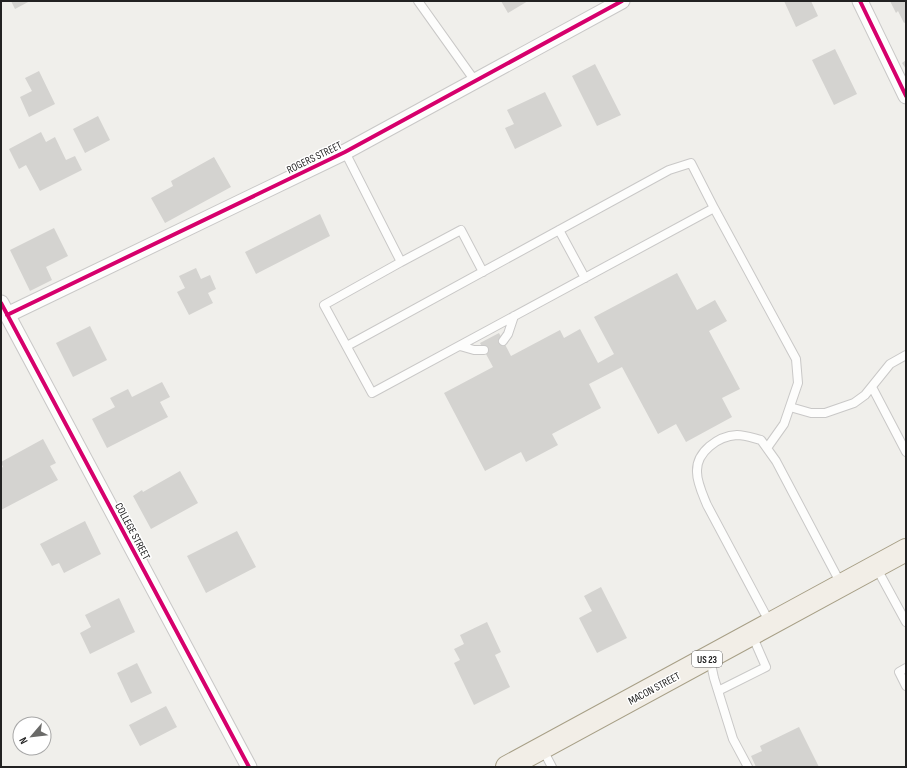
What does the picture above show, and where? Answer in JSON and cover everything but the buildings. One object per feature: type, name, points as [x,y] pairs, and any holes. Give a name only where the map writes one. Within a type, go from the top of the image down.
[{"type":"main road","name":"MACON STREET","points":[[507,767],[547,758],[710,658],[906,550]]},
{"type":"street","name":"ROGERS STREET","points":[[4,309],[345,152],[622,1]]},
{"type":"street","points":[[860,1],[906,96]]},
{"type":"street","name":"COLLEGE STREET","points":[[4,309],[249,767]]},
{"type":"lane","points":[[418,1],[475,82]]},
{"type":"lane","points":[[345,152],[401,262]]},
{"type":"lane","points":[[347,346],[670,170],[691,163],[796,359],[798,382],[790,407],[784,424],[767,448]]},
{"type":"lane","points":[[483,272],[461,230],[324,305],[372,393],[714,208]]},
{"type":"lane","points":[[559,230],[585,278]]},
{"type":"lane","points":[[503,340],[508,334],[514,316]]},
{"type":"lane","points":[[460,346],[474,350],[484,350]]},
{"type":"lane","points":[[790,407],[811,413],[825,413],[854,402],[865,396],[890,364],[906,355]]},
{"type":"lane","points":[[872,387],[906,452]]},
{"type":"lane","points":[[718,691],[766,667],[761,629],[699,486],[696,472],[698,461],[703,452],[724,438],[736,435],[761,440],[776,461],[842,585]]},
{"type":"lane","points":[[876,566],[906,622]]},
{"type":"lane","points":[[710,658],[714,678],[733,738],[748,767]]},
{"type":"lane","points":[[906,668],[899,672],[906,686]]},
{"type":"cycle path","points":[[7,315],[345,152],[622,1]]},
{"type":"cycle path","points":[[860,1],[906,96]]},
{"type":"cycle path","points":[[1,303],[249,767]]}]
